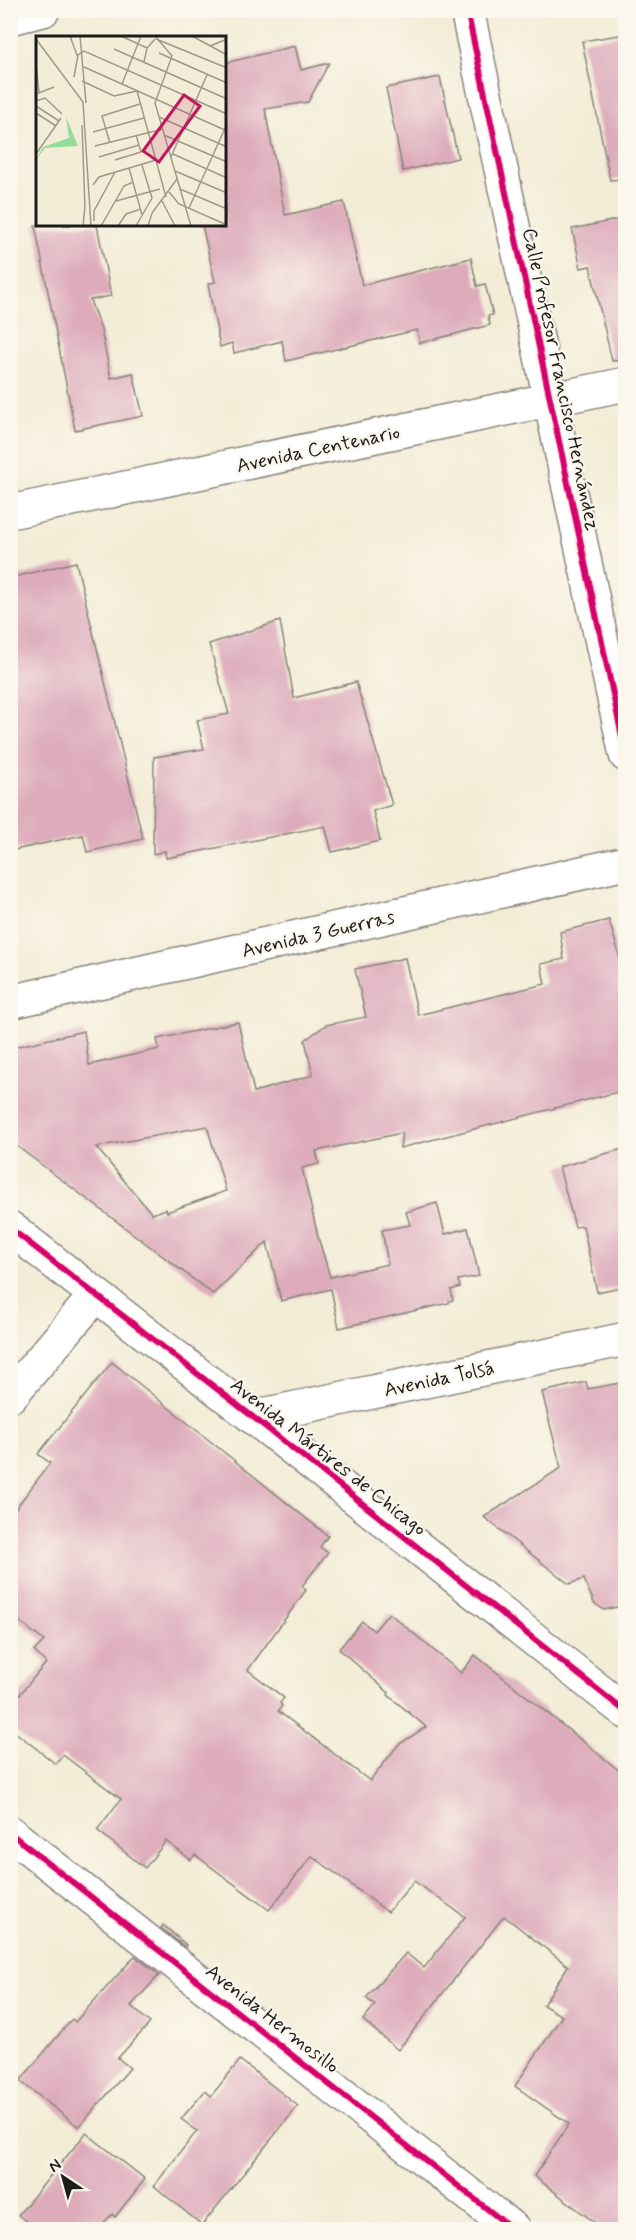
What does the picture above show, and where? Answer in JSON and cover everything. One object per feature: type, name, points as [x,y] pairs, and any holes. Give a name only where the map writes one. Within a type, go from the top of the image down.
[{"type":"street","points":[[10,18],[43,10]]},
{"type":"street","name":"Calle Profesor Francisco Hernández","points":[[467,10],[626,755]]},
{"type":"street","name":"Avenida Centenario","points":[[10,512],[626,384]]},
{"type":"street","name":"Avenida 3 Guerras","points":[[10,1002],[626,863]]},
{"type":"street","name":"Avenida Mártires de Chicago","points":[[10,1228],[254,1417],[626,1712]]},
{"type":"street","points":[[10,1396],[96,1295]]},
{"type":"street","name":"Avenida Tolsá","points":[[254,1417],[626,1339]]},
{"type":"street","name":"Avenida Hermosillo","points":[[10,1833],[514,2229]]},
{"type":"building","points":[[626,34],[626,179],[610,180],[582,41]]},
{"type":"building","points":[[295,46],[301,70],[329,63],[308,102],[265,109],[285,215],[344,202],[362,285],[471,258],[477,286],[485,284],[493,315],[488,316],[490,325],[420,343],[417,330],[286,361],[282,341],[234,353],[232,343],[220,347],[208,284],[215,282],[202,226],[226,226],[226,63]]},
{"type":"building","points":[[440,77],[458,158],[403,171],[386,88]]},
{"type":"building","points":[[626,218],[626,360],[612,361],[590,266],[581,268],[572,229]]},
{"type":"building","points":[[35,225],[97,226],[111,296],[90,300],[101,330],[111,378],[133,373],[143,416],[75,430]]},
{"type":"building","points":[[76,562],[143,839],[87,852],[83,835],[10,851],[10,578]]},
{"type":"building","points":[[280,621],[294,698],[356,682],[392,805],[373,811],[380,841],[332,852],[325,826],[166,858],[165,851],[153,854],[154,757],[204,749],[197,720],[229,714],[209,644]]},
{"type":"building","points":[[609,920],[626,978],[626,1090],[400,1148],[402,1133],[316,1151],[319,1164],[302,1168],[330,1277],[388,1264],[382,1230],[410,1225],[406,1212],[437,1203],[445,1234],[468,1228],[479,1276],[458,1280],[460,1287],[451,1290],[453,1300],[449,1303],[339,1328],[331,1289],[281,1301],[267,1242],[213,1294],[10,1141],[10,1048],[84,1031],[89,1065],[159,1049],[157,1039],[238,1022],[254,1092],[313,1075],[305,1040],[326,1025],[366,1017],[355,969],[405,958],[418,1015],[545,984],[541,964],[564,959],[560,932]],"holes":[[[207,1126],[226,1191],[167,1212],[166,1209],[152,1214],[96,1147]]]},
{"type":"building","points":[[626,1148],[626,1286],[597,1292],[583,1226],[575,1227],[559,1167]]},
{"type":"building","points":[[112,1362],[328,1536],[320,1547],[328,1553],[302,1586],[306,1590],[248,1670],[284,1698],[278,1711],[370,1781],[398,1745],[426,1727],[339,1649],[362,1621],[374,1631],[389,1613],[461,1673],[475,1655],[626,1776],[626,2229],[603,2229],[534,2176],[569,2124],[515,2086],[562,2016],[543,2005],[568,1966],[504,1916],[398,2050],[363,2020],[375,2005],[366,1998],[406,1953],[424,1968],[465,1917],[414,1881],[388,1912],[312,1856],[269,1910],[195,1855],[191,1860],[166,1841],[145,1868],[97,1830],[121,1799],[63,1755],[56,1764],[10,1728],[10,1706],[46,1663],[34,1651],[44,1641],[10,1614],[10,1516],[50,1463],[38,1454]]},
{"type":"building","points":[[586,1382],[588,1389],[626,1382],[626,1605],[604,1610],[594,1603],[584,1579],[569,1584],[484,1517],[561,1468],[542,1392]]},
{"type":"building","points":[[163,1925],[186,1945],[185,1947],[161,1928]]},
{"type":"building","points":[[135,1956],[159,1975],[131,2006],[150,2023],[118,2058],[130,2068],[79,2127],[20,2081],[72,2019],[75,2022]]},
{"type":"building","points":[[240,2060],[298,2106],[202,2225],[154,2186],[197,2131],[181,2119],[205,2091],[211,2096]]},
{"type":"building","points":[[86,2133],[145,2179],[115,2217],[112,2214],[99,2229],[36,2229],[18,2215]]},
{"type":"cycle path","points":[[467,10],[626,755]]},
{"type":"cycle path","points":[[10,1228],[626,1712]]},
{"type":"cycle path","points":[[10,1833],[514,2230]]}]
